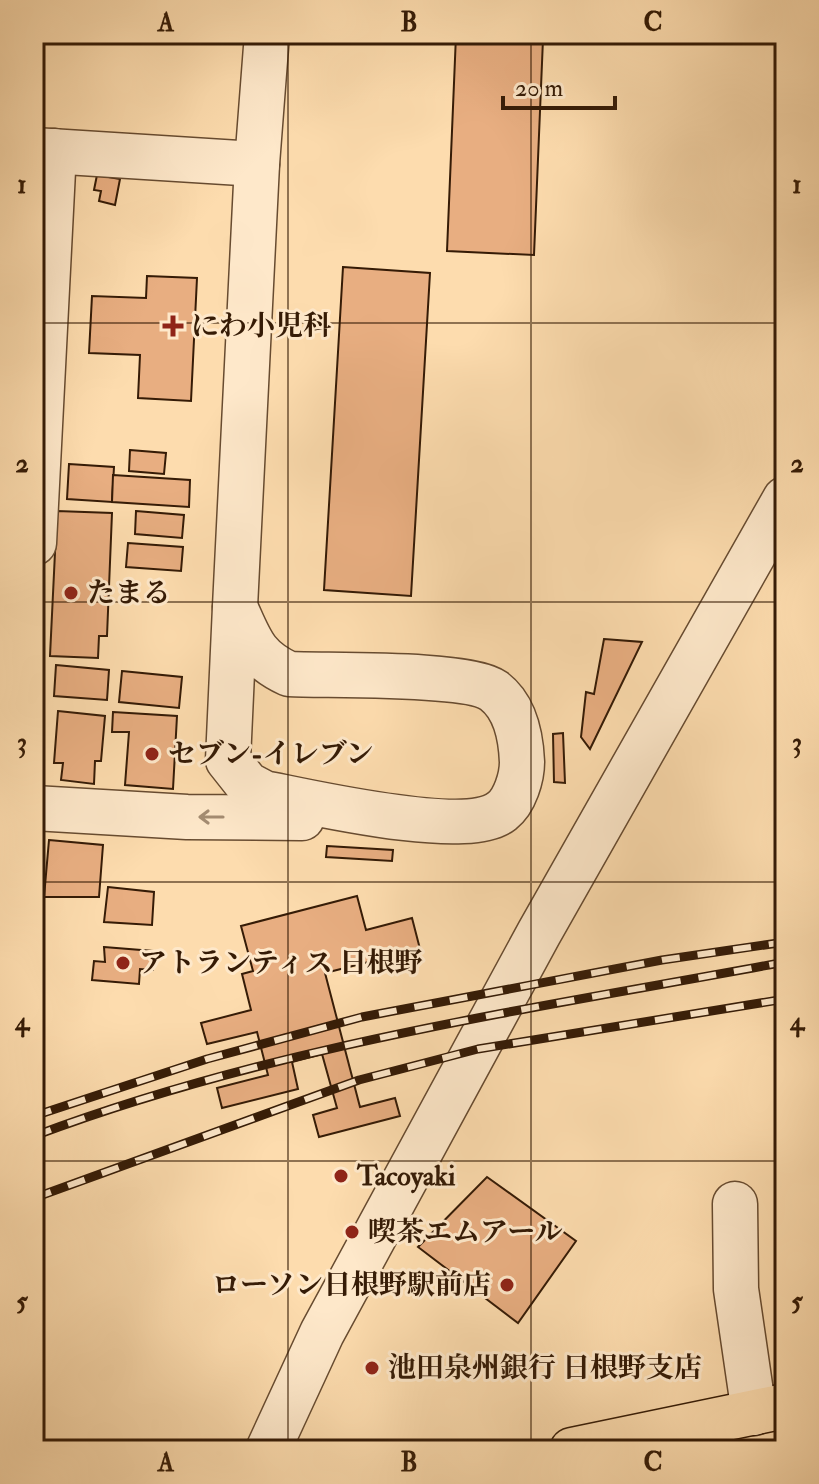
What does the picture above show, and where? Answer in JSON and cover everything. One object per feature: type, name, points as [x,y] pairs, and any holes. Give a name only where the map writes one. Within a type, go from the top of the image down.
[{"type":"main road","points":[[588,1448],[769,1410]]},
{"type":"street","points":[[267,34],[257,164],[228,760],[247,784],[264,793],[429,821]]},
{"type":"street","points":[[34,543],[44,150],[257,164]]},
{"type":"street","points":[[268,1450],[322,1333],[539,933],[785,499]]},
{"type":"street","points":[[34,808],[187,817],[473,822],[503,811],[522,777],[521,739],[509,709],[492,690],[453,680],[289,674],[267,664],[253,648],[235,607]]},
{"type":"street","points":[[247,784],[247,740],[254,706],[268,686],[289,674]]},
{"type":"street","points":[[735,1204],[736,1289],[769,1410]]},
{"type":"building","points":[[456,35],[543,39],[534,255],[447,251]]},
{"type":"building","points":[[97,175],[120,179],[115,205],[99,201],[101,191],[94,190]]},
{"type":"building","points":[[343,267],[430,273],[411,596],[324,590]]},
{"type":"building","points":[[147,276],[197,278],[191,401],[138,398],[140,355],[89,353],[92,296],[146,298]]},
{"type":"building","points":[[130,450],[166,453],[164,474],[129,471]]},
{"type":"building","points":[[69,464],[114,467],[112,502],[67,499]]},
{"type":"building","points":[[113,475],[190,480],[189,507],[112,502]]},
{"type":"building","points":[[57,511],[112,513],[107,636],[99,636],[98,658],[50,656]]},
{"type":"building","points":[[136,511],[184,515],[182,538],[135,534]]},
{"type":"building","points":[[128,543],[183,547],[181,571],[126,567]]},
{"type":"building","points":[[604,639],[642,642],[590,749],[581,737],[586,692],[594,694]]},
{"type":"building","points":[[56,665],[109,670],[107,700],[54,696]]},
{"type":"building","points":[[122,671],[182,677],[179,708],[119,702]]},
{"type":"building","points":[[58,711],[105,716],[101,761],[95,761],[94,784],[61,780],[63,763],[54,763]]},
{"type":"building","points":[[113,712],[177,716],[173,789],[125,785],[129,732],[112,732]]},
{"type":"building","points":[[563,733],[565,783],[554,782],[553,734]]},
{"type":"building","points":[[49,840],[103,845],[99,897],[44,897]]},
{"type":"building","points":[[327,846],[393,850],[392,861],[326,857]]},
{"type":"building","points":[[108,887],[154,892],[152,925],[104,922]]},
{"type":"building","points":[[357,896],[366,930],[412,918],[420,949],[325,973],[360,1107],[395,1098],[400,1116],[319,1137],[313,1115],[337,1108],[322,1054],[292,1062],[298,1089],[222,1108],[217,1088],[268,1075],[257,1032],[207,1044],[201,1023],[251,1010],[242,974],[253,971],[241,926]]},
{"type":"building","points":[[104,947],[153,951],[153,970],[140,969],[139,984],[92,980],[94,961],[105,962]]},
{"type":"building","name":"ローソン日根野駅前店","points":[[487,1177],[576,1241],[518,1323],[418,1247]]},
{"type":"railway","points":[[34,1116],[207,1059],[362,1017],[662,960],[785,942]]},
{"type":"railway","points":[[34,1136],[125,1104],[311,1053],[405,1032],[785,962]]},
{"type":"railway","points":[[34,1198],[359,1080],[478,1049],[785,999]]},
{"type":"place","name":"にわ小児科","points":[[173,326]]},
{"type":"place","name":"たまる","points":[[71,593]]},
{"type":"place","name":"セブン-イレブン","points":[[152,754]]},
{"type":"place","name":"アトランティス 日根野","points":[[123,963]]},
{"type":"place","name":"Tacoyaki","points":[[341,1176]]},
{"type":"place","name":"喫茶エムアール","points":[[352,1232]]},
{"type":"place","name":"ローソン日根野駅前店","points":[[507,1285]]},
{"type":"place","name":"池田泉州銀行 日根野支店","points":[[372,1368]]}]
